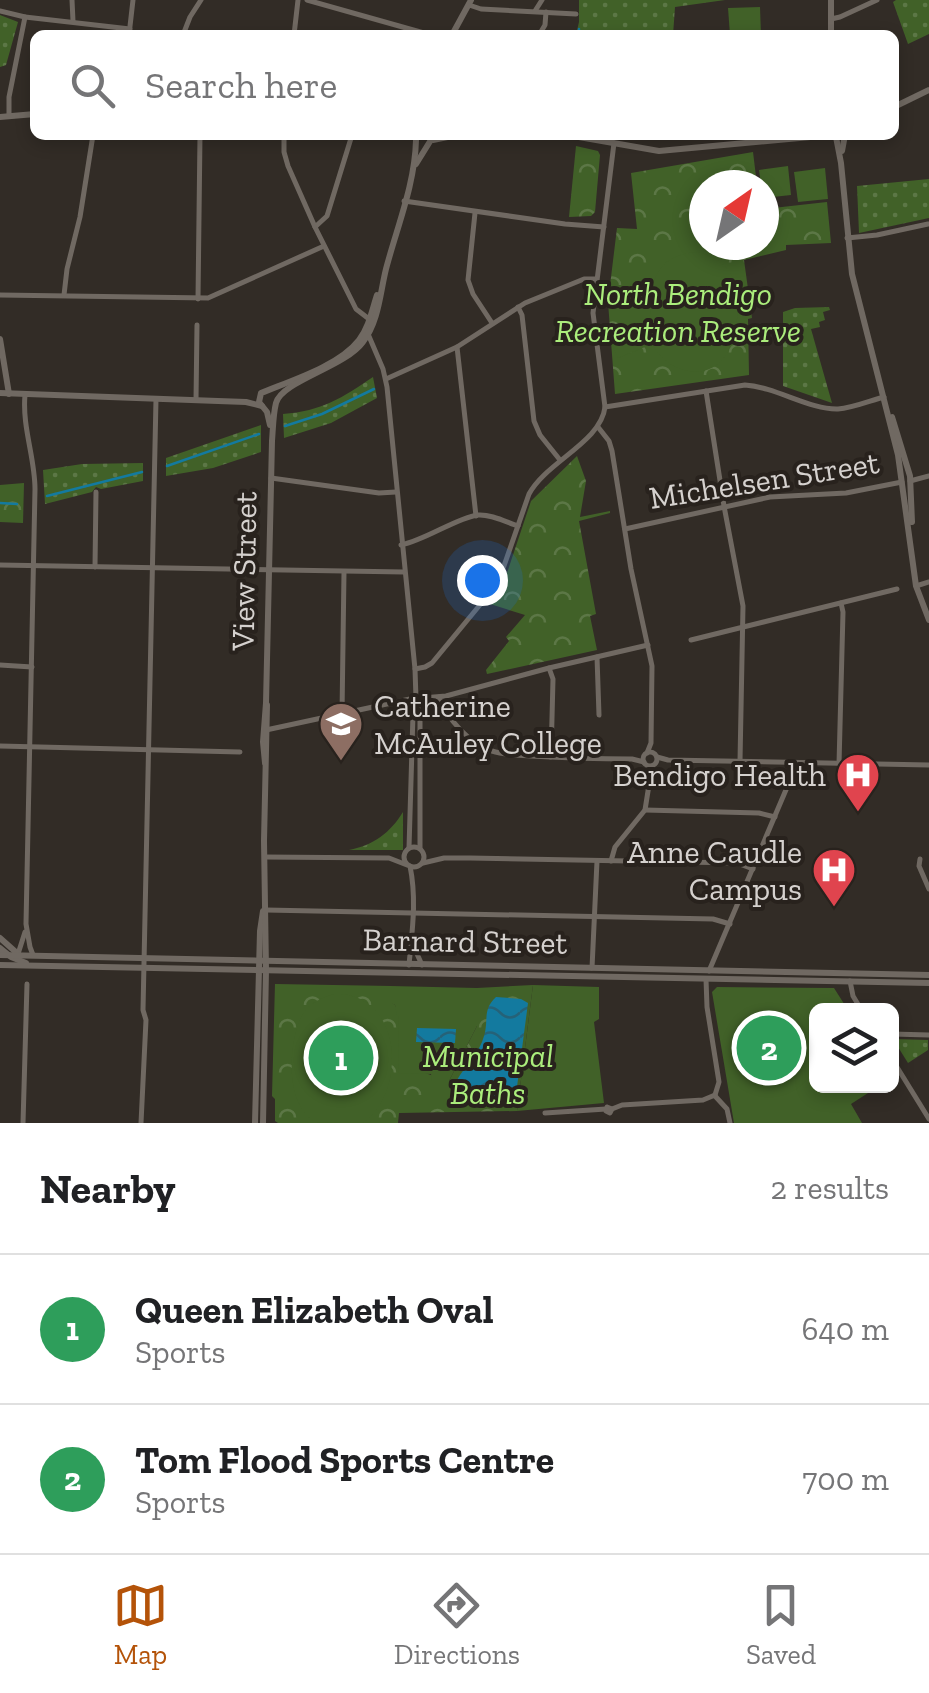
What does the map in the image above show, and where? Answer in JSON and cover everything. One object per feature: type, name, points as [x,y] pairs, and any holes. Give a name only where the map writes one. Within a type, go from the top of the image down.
[{"type":"main road","points":[[831,0],[832,30]]},
{"type":"main road","points":[[455,30],[470,2]]},
{"type":"main road","points":[[899,105],[928,94]]},
{"type":"main road","points":[[5,116],[30,114]]},
{"type":"main road","points":[[218,401],[259,396],[335,359],[363,340],[413,169],[413,140]]},
{"type":"main road","points":[[413,169],[430,140]]},
{"type":"main road","points":[[600,140],[671,151],[794,140]]},
{"type":"main road","points":[[607,140],[669,147],[736,140]]},
{"type":"main road","points":[[839,140],[854,284],[907,481],[916,586],[929,620]]},
{"type":"main road","points":[[0,339],[4,394],[246,402],[272,407],[286,389],[342,362],[363,340],[378,308],[384,276]]},
{"type":"main road","points":[[269,390],[276,395],[276,402]]},
{"type":"main road","points":[[259,396],[263,407]]},
{"type":"main road","name":"View Street","points":[[255,1123],[265,908],[265,730],[276,402]]},
{"type":"main road","name":"View Street","points":[[263,407],[272,441]]},
{"type":"main road","points":[[0,938],[18,954]]},
{"type":"main road","points":[[3,952],[32,966]]},
{"type":"main road","name":"Barnard Street","points":[[3,952],[145,964]]},
{"type":"main road","name":"Barnard Street","points":[[0,965],[409,965],[652,970],[704,976],[722,971],[800,972],[929,982]]},
{"type":"main road","points":[[409,965],[413,970],[459,974]]},
{"type":"main road","name":"View Street","points":[[263,966],[263,1123]]},
{"type":"main road","name":"Barnard Street","points":[[263,966],[646,978],[820,980],[929,975]]},
{"type":"main road","points":[[468,966],[516,971],[521,975]]},
{"type":"main road","points":[[592,969],[595,973],[646,978]]},
{"type":"main road","points":[[800,972],[820,980]]},
{"type":"street","points":[[72,0],[72,22]]},
{"type":"street","points":[[130,30],[133,0]]},
{"type":"street","points":[[184,30],[202,0]]},
{"type":"street","points":[[295,30],[298,0]]},
{"type":"street","points":[[307,0],[413,30]]},
{"type":"street","points":[[535,12],[542,0]]},
{"type":"street","points":[[832,19],[877,0]]},
{"type":"street","points":[[470,2],[481,8],[576,14]]},
{"type":"street","points":[[0,12],[118,30]]},
{"type":"street","points":[[542,30],[546,12]]},
{"type":"street","points":[[5,116],[25,18]]},
{"type":"street","points":[[64,295],[92,140]]},
{"type":"street","points":[[198,298],[200,140]]},
{"type":"street","points":[[284,140],[288,166],[324,246],[356,310],[369,319]]},
{"type":"street","points":[[315,227],[327,216],[350,140]]},
{"type":"street","points":[[415,669],[432,662],[498,583],[536,482],[602,421],[605,407],[593,327],[614,142]]},
{"type":"street","points":[[404,202],[604,227]]},
{"type":"street","points":[[475,212],[468,280],[492,324]]},
{"type":"street","points":[[847,238],[928,224]]},
{"type":"street","points":[[0,295],[219,295],[324,246]]},
{"type":"street","points":[[386,379],[457,347],[518,306],[596,278]]},
{"type":"street","points":[[518,306],[535,426],[560,460]]},
{"type":"street","points":[[196,400],[197,325]]},
{"type":"street","points":[[363,340],[376,355]]},
{"type":"street","points":[[363,340],[376,355],[386,379],[415,669],[404,859],[414,887],[409,965]]},
{"type":"street","points":[[457,347],[476,516]]},
{"type":"street","points":[[605,407],[754,386],[832,408],[884,397]]},
{"type":"street","points":[[706,391],[742,606],[740,761]]},
{"type":"street","points":[[25,396],[35,475],[26,924],[33,955]]},
{"type":"street","points":[[142,1122],[156,399]]},
{"type":"street","points":[[598,427],[611,446],[652,666],[650,777],[644,810],[615,847],[612,861]]},
{"type":"street","name":"Michelsen Street","points":[[625,529],[770,497],[846,493],[929,476]]},
{"type":"street","points":[[271,478],[396,492]]},
{"type":"street","points":[[96,492],[96,568]]},
{"type":"street","points":[[401,544],[476,516],[518,526]]},
{"type":"street","points":[[0,565],[404,572]]},
{"type":"street","points":[[342,714],[344,572]]},
{"type":"street","points":[[916,586],[928,583],[929,592]]},
{"type":"street","points":[[691,640],[898,589]]},
{"type":"street","points":[[839,764],[844,612],[841,603]]},
{"type":"street","points":[[265,730],[440,697],[648,645]]},
{"type":"street","points":[[597,657],[598,715]]},
{"type":"street","points":[[0,665],[32,667]]},
{"type":"street","points":[[550,668],[554,679],[551,757]]},
{"type":"street","points":[[440,697],[461,730],[476,744],[500,753],[929,765]]},
{"type":"street","points":[[414,887],[424,857],[420,712],[416,699]]},
{"type":"street","points":[[0,746],[240,752]]},
{"type":"street","points":[[544,1114],[704,1100],[715,1095],[720,1082],[704,976],[717,955],[775,817],[791,778],[793,762]]},
{"type":"street","points":[[644,810],[759,813],[775,817]]},
{"type":"street","points":[[390,858],[407,850],[421,850],[444,858]]},
{"type":"street","points":[[265,857],[390,858],[416,867],[444,858],[737,863],[753,869]]},
{"type":"street","points":[[920,859],[919,866],[929,888]]},
{"type":"street","points":[[592,969],[597,861]]},
{"type":"street","points":[[265,908],[713,919],[730,924]]},
{"type":"street","points":[[18,954],[26,924]]},
{"type":"street","points":[[412,942],[422,966]]},
{"type":"street","points":[[594,952],[604,969]]},
{"type":"street","points":[[717,955],[716,962],[722,971]]},
{"type":"street","points":[[849,977],[858,1003]]},
{"type":"street","points":[[23,1123],[26,984]]},
{"type":"street","points":[[899,1034],[929,1035]]},
{"type":"street","points":[[899,1070],[929,1119]]},
{"type":"street","points":[[715,1095],[726,1109],[730,1123]]},
{"type":"green space","points":[[579,0],[725,0],[675,7],[673,30],[577,30]]},
{"type":"green space","points":[[929,0],[929,34],[908,44],[893,2]]},
{"type":"green space","points":[[760,7],[761,30],[730,30],[728,8]]},
{"type":"green space","points":[[0,15],[18,22],[6,65],[0,67]]},
{"type":"green space","points":[[576,146],[598,151],[600,155],[595,212],[591,216],[569,217]]},
{"type":"green space","name":"North Bendigo Recreation Reserve","points":[[753,152],[755,170],[689,170],[689,260],[744,260],[752,318],[748,319],[749,375],[615,394],[608,302],[617,228],[637,229],[631,173]]},
{"type":"green space","points":[[788,166],[791,195],[779,196],[779,170],[759,170]]},
{"type":"green space","points":[[825,168],[828,199],[798,202],[794,172]]},
{"type":"green space","points":[[929,179],[929,218],[859,233],[857,186]]},
{"type":"green space","name":"North Bendigo Recreation Reserve","points":[[827,202],[831,243],[786,245],[786,250],[779,252],[779,207]]},
{"type":"green space","points":[[689,253],[689,260],[716,260],[722,264],[730,272],[738,293],[737,319],[726,355],[707,370],[696,372],[674,366],[650,339],[654,282],[667,262]]},
{"type":"green space","points":[[829,307],[823,312],[825,320],[819,322],[820,327],[811,329],[832,403],[783,386],[783,312]]},
{"type":"green space","points":[[640,334],[645,347],[618,358],[612,345]]},
{"type":"green space","points":[[373,377],[377,398],[331,423],[284,438],[283,414],[331,402]]},
{"type":"green space","points":[[261,425],[261,452],[213,468],[166,476],[166,458]]},
{"type":"green space","points":[[577,456],[586,481],[580,517],[610,511],[579,521],[596,614],[590,616],[597,650],[487,674],[486,670],[509,641],[506,637],[525,615],[487,603],[505,579],[531,501]]},
{"type":"green space","points":[[143,463],[143,481],[96,487],[92,492],[45,504],[43,470],[82,464]]},
{"type":"green space","points":[[24,483],[23,523],[0,522],[0,485]]},
{"type":"green space","points":[[403,812],[403,850],[349,850],[381,837]]},
{"type":"green space","points":[[275,984],[391,986],[391,1002],[425,1073],[449,1081],[477,1026],[477,988],[533,985],[517,1111],[399,1113],[398,1123],[278,1123],[272,1096]]},
{"type":"green space","points":[[533,985],[599,987],[599,1019],[594,1022],[604,1103],[517,1111]]},
{"type":"green space","points":[[391,986],[477,988],[477,1026],[449,1081],[432,1081],[431,1074],[398,1073],[399,1016],[391,1003]]},
{"type":"green space","points":[[717,987],[834,988],[844,1003],[809,1003],[809,1093],[868,1093],[851,1104],[862,1123],[734,1123],[712,992]]},
{"type":"green space","points":[[335,994],[357,998],[374,1009],[391,1046],[392,1068],[387,1089],[363,1123],[316,1122],[298,1102],[294,1088],[292,1055],[298,1025],[309,1007]]},
{"type":"green space","points":[[899,1039],[928,1040],[928,1050],[908,1063],[899,1049]]},
{"type":"water","name":"Municipal Baths","points":[[496,997],[528,1003],[515,1102],[474,1103],[462,1096],[457,1080],[482,1042],[487,1011]]},
{"type":"water","points":[[417,1028],[456,1029],[455,1043],[416,1042]]},
{"type":"waterway","points":[[285,426],[322,414],[374,389]]},
{"type":"waterway","points":[[167,466],[259,434]]},
{"type":"waterway","points":[[47,496],[142,472]]},
{"type":"waterway","points":[[0,503],[17,504]]},
{"type":"place","name":"Catherine McAuley College","points":[[341,762]]},
{"type":"place","name":"Bendigo Health","points":[[858,813]]},
{"type":"place","name":"Anne Caudle Campus","points":[[834,908]]},
{"type":"place","name":"Tom Flood Sports Centre","points":[[769,1048]]},
{"type":"place","name":"Queen Elizabeth Oval","points":[[341,1058]]}]
